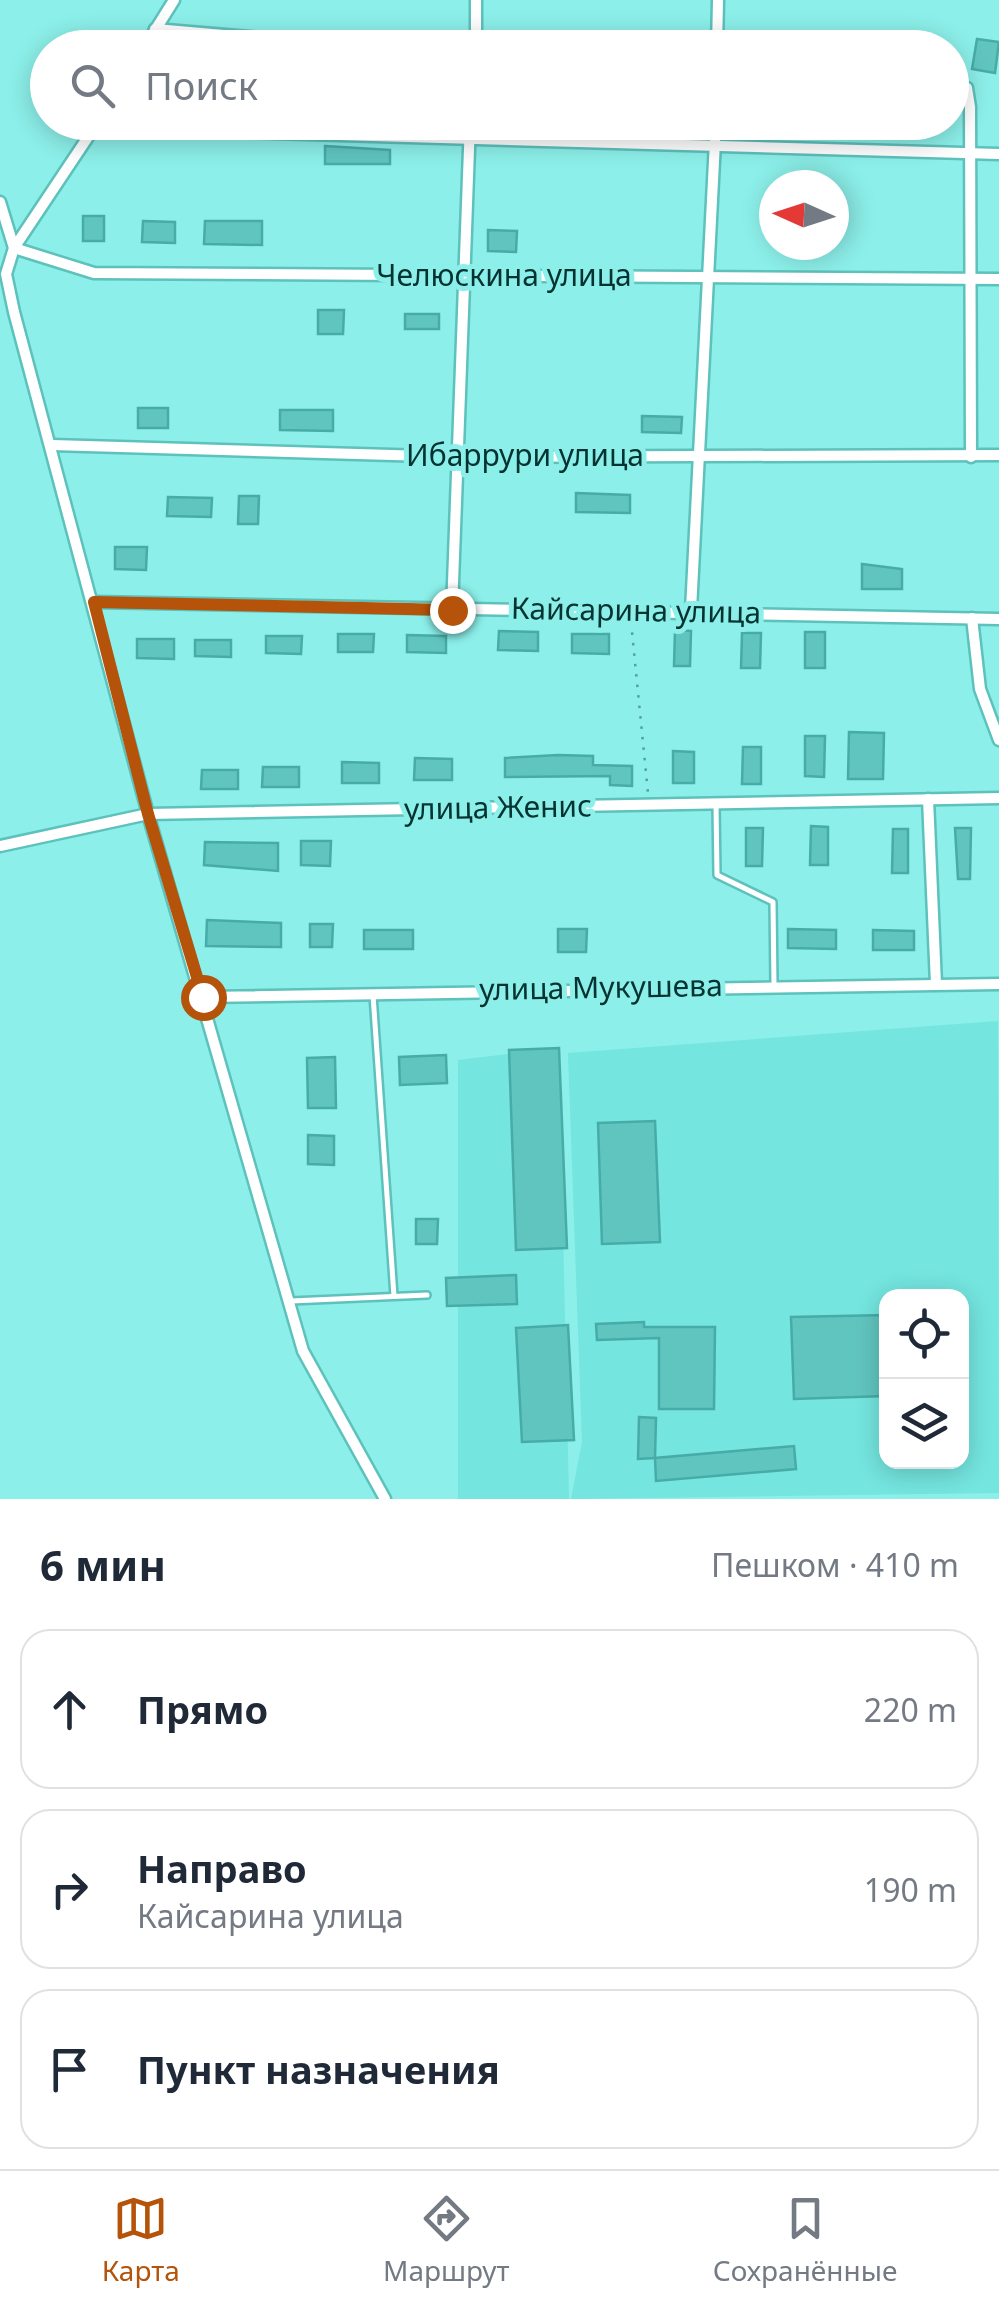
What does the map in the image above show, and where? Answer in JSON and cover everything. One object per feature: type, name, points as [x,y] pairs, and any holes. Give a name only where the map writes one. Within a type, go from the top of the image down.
[{"type":"street","points":[[174,0],[155,28],[177,30]]},
{"type":"street","points":[[476,0],[476,30]]},
{"type":"street","points":[[717,30],[718,0]]},
{"type":"street","points":[[969,133],[971,456]]},
{"type":"street","points":[[87,140],[14,248],[6,274],[5,296],[52,445],[148,814],[303,1351],[385,1499]]},
{"type":"street","points":[[452,610],[461,457],[469,140]]},
{"type":"street","points":[[578,140],[999,154]]},
{"type":"street","points":[[691,610],[715,140]]},
{"type":"street","points":[[0,202],[14,248]]},
{"type":"street","name":"Челюскина улица","points":[[14,248],[94,273],[999,279]]},
{"type":"street","name":"Ибаррури улица","points":[[52,445],[461,457],[999,455]]},
{"type":"street","name":"Кайсарина улица","points":[[94,602],[452,610],[691,610],[999,619]]},
{"type":"street","points":[[972,618],[980,688],[999,740]]},
{"type":"street","name":"улица Женис","points":[[0,846],[148,814],[999,798]]},
{"type":"street","points":[[928,799],[936,984]]},
{"type":"street","name":"улица Мукушева","points":[[203,997],[999,984]]},
{"type":"lane","points":[[716,803],[717,874],[773,902],[774,986]]},
{"type":"lane","points":[[372,992],[394,1296]]},
{"type":"lane","points":[[288,1301],[428,1295]]},
{"type":"path","points":[[630,610],[649,804]]},
{"type":"shaded area","points":[[998,1021],[999,1493],[571,1499],[582,1442],[568,1053]]},
{"type":"shaded area","points":[[559,1048],[569,1499],[458,1499],[458,1060]]},
{"type":"building","points":[[977,39],[999,42],[995,73],[972,69]]},
{"type":"building","points":[[325,146],[390,150],[390,164],[325,164]]},
{"type":"building","points":[[83,216],[104,216],[104,241],[83,241]]},
{"type":"building","points":[[143,221],[175,222],[175,243],[142,242]]},
{"type":"building","points":[[205,221],[262,221],[262,245],[204,244]]},
{"type":"building","points":[[488,230],[517,231],[516,252],[488,251]]},
{"type":"building","points":[[318,310],[344,310],[343,334],[318,334]]},
{"type":"building","points":[[405,314],[439,314],[439,329],[405,329]]},
{"type":"building","points":[[138,408],[168,408],[168,428],[138,428]]},
{"type":"building","points":[[280,410],[333,410],[333,431],[280,430]]},
{"type":"building","points":[[642,416],[682,417],[681,433],[642,432]]},
{"type":"building","points":[[576,493],[630,495],[630,513],[576,512]]},
{"type":"building","points":[[239,496],[259,496],[258,524],[238,524]]},
{"type":"building","points":[[168,497],[212,498],[211,517],[167,516]]},
{"type":"building","points":[[115,547],[147,547],[146,570],[115,569]]},
{"type":"building","points":[[862,564],[902,569],[902,589],[862,589]]},
{"type":"building","points":[[675,630],[691,631],[690,666],[674,666]]},
{"type":"building","points":[[499,631],[538,632],[538,651],[498,650]]},
{"type":"building","points":[[805,632],[825,632],[825,668],[805,668]]},
{"type":"building","points":[[742,633],[761,633],[760,668],[741,668]]},
{"type":"building","points":[[338,634],[374,634],[373,652],[338,652]]},
{"type":"building","points":[[572,634],[609,634],[609,654],[572,653]]},
{"type":"building","points":[[407,635],[446,636],[446,653],[407,652]]},
{"type":"building","points":[[266,636],[302,636],[301,654],[266,653]]},
{"type":"building","points":[[137,639],[174,639],[174,659],[137,658]]},
{"type":"building","points":[[195,640],[231,640],[231,657],[195,656]]},
{"type":"building","points":[[849,732],[884,733],[883,779],[848,779]]},
{"type":"building","points":[[805,736],[825,736],[824,777],[805,776]]},
{"type":"building","points":[[743,747],[761,747],[761,784],[742,784]]},
{"type":"building","points":[[673,751],[694,752],[694,783],[673,783]]},
{"type":"building","points":[[593,756],[593,765],[632,766],[632,786],[610,785],[610,776],[505,777],[505,758]]},
{"type":"building","points":[[415,758],[452,759],[452,780],[414,780]]},
{"type":"building","points":[[342,762],[379,763],[379,783],[342,783]]},
{"type":"building","points":[[263,767],[299,767],[299,787],[262,787]]},
{"type":"building","points":[[202,770],[238,770],[238,789],[201,789]]},
{"type":"building","points":[[811,826],[828,827],[828,865],[810,865]]},
{"type":"building","points":[[746,828],[763,828],[762,866],[746,866]]},
{"type":"building","points":[[955,828],[971,828],[970,879],[958,879]]},
{"type":"building","points":[[893,829],[908,829],[908,873],[892,873]]},
{"type":"building","points":[[301,841],[331,841],[330,866],[301,865]]},
{"type":"building","points":[[205,842],[278,843],[278,871],[204,865]]},
{"type":"building","points":[[207,920],[281,923],[281,947],[206,946]]},
{"type":"building","points":[[310,924],[333,924],[332,947],[310,947]]},
{"type":"building","points":[[558,929],[587,929],[586,952],[558,952]]},
{"type":"building","points":[[788,929],[836,930],[836,949],[788,948]]},
{"type":"building","points":[[364,930],[413,930],[413,949],[364,949]]},
{"type":"building","points":[[873,930],[914,931],[914,950],[873,950]]},
{"type":"building","points":[[559,1048],[567,1248],[516,1250],[509,1050]]},
{"type":"building","points":[[446,1055],[447,1083],[400,1085],[399,1057]]},
{"type":"building","points":[[335,1057],[336,1108],[308,1108],[307,1058]]},
{"type":"building","points":[[655,1121],[660,1242],[602,1244],[598,1123]]},
{"type":"building","points":[[308,1135],[334,1136],[334,1165],[308,1164]]},
{"type":"building","points":[[416,1219],[438,1219],[437,1244],[416,1244]]},
{"type":"building","points":[[516,1275],[517,1304],[447,1306],[446,1278]]},
{"type":"building","points":[[879,1315],[879,1396],[794,1399],[791,1317]]},
{"type":"building","points":[[644,1322],[644,1327],[715,1327],[714,1409],[659,1409],[659,1338],[597,1340],[596,1324]]},
{"type":"building","points":[[568,1325],[574,1440],[522,1442],[516,1328]]},
{"type":"building","points":[[639,1417],[656,1418],[655,1458],[638,1459]]},
{"type":"building","points":[[794,1446],[796,1469],[656,1481],[655,1458]]},
{"type":"route","points":[[203,997],[148,814],[94,602],[452,610]]}]
